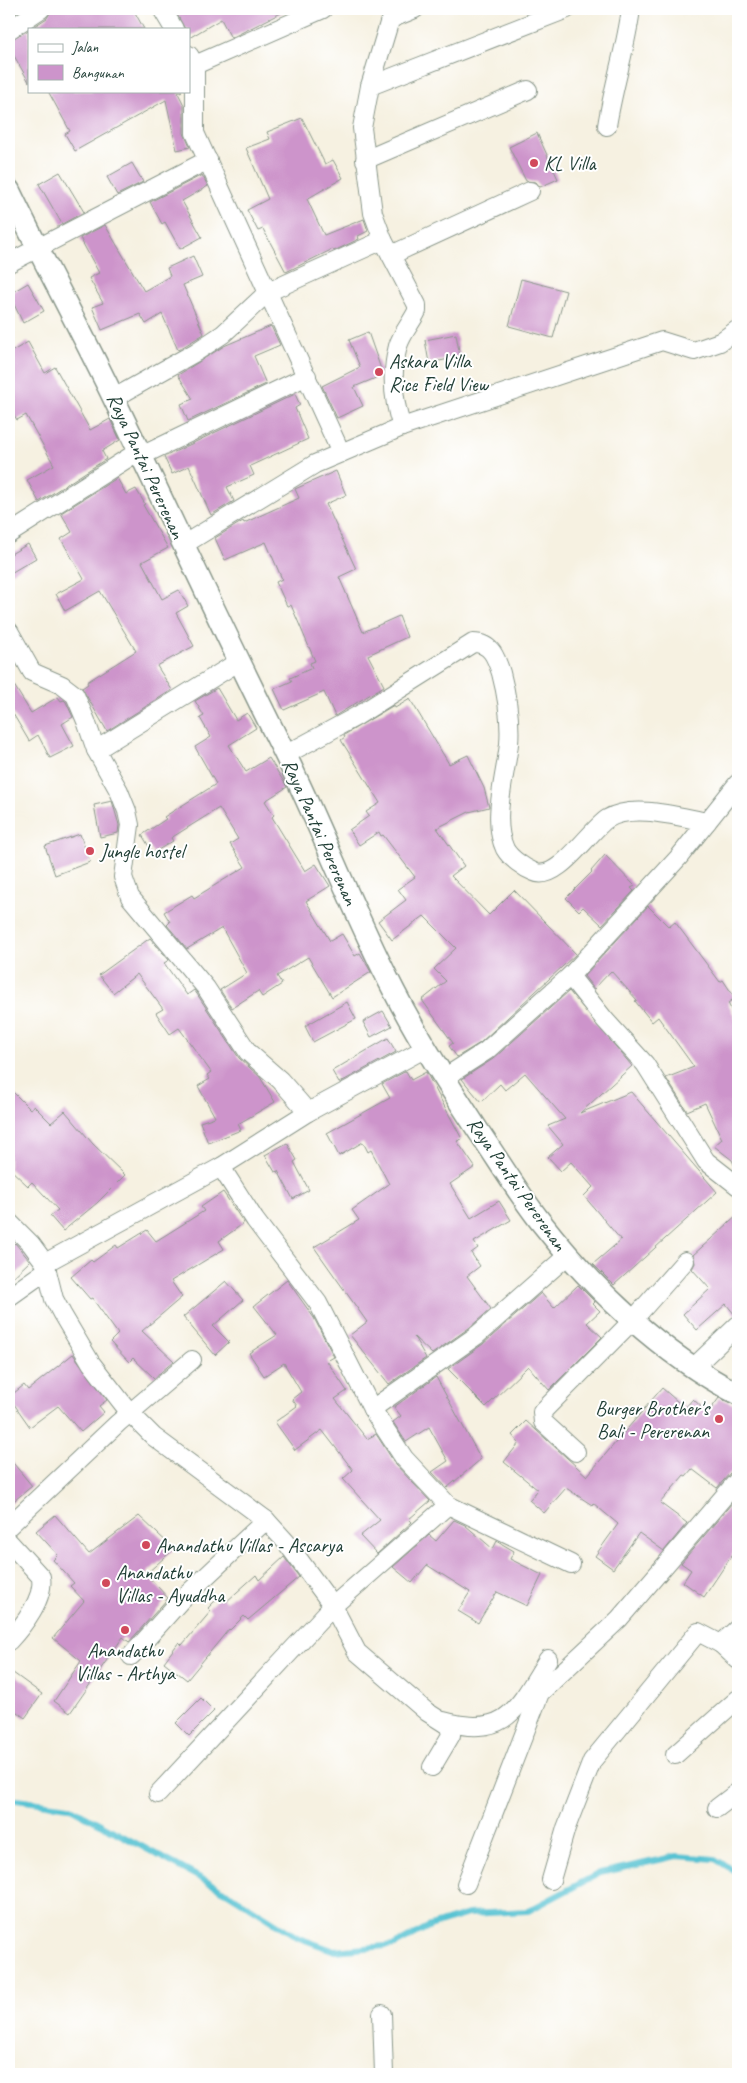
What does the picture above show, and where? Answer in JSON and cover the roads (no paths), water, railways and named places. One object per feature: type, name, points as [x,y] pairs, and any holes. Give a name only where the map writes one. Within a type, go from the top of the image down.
[{"type":"street","points":[[9,30],[41,9]]},
{"type":"street","points":[[162,9],[173,28]]},
{"type":"street","points":[[323,9],[192,60],[195,133],[341,453]]},
{"type":"street","points":[[402,427],[393,390],[396,360],[398,346],[417,311],[417,305],[387,248],[373,213],[362,128],[370,86],[389,23],[394,14],[415,9]]},
{"type":"street","points":[[370,86],[567,9]]},
{"type":"street","points":[[607,126],[616,78],[628,32],[631,9]]},
{"type":"street","points":[[365,160],[528,90]]},
{"type":"street","points":[[9,263],[208,160]]},
{"type":"street","name":"Raya Pantai Pererenan","points":[[9,190],[37,250],[114,398],[238,662],[285,755],[356,914],[394,991],[444,1078],[537,1218],[568,1255],[633,1320],[694,1367],[738,1394]]},
{"type":"street","points":[[114,398],[224,334],[268,292],[387,248],[530,191]]},
{"type":"street","points":[[183,545],[315,464],[402,427],[662,341],[694,351],[720,342],[738,329]]},
{"type":"street","points":[[9,534],[140,453],[307,376]]},
{"type":"street","points":[[9,631],[32,672],[62,684],[75,695],[96,750],[119,790],[130,825],[123,877],[130,897],[206,988],[248,1052],[280,1080],[308,1112]]},
{"type":"street","points":[[285,755],[357,716],[473,643],[481,643],[490,649],[498,663],[509,702],[509,743],[501,798],[500,829],[505,849],[521,865],[536,874],[550,873],[608,819],[628,813],[653,812],[707,822]]},
{"type":"street","points":[[96,750],[238,662]]},
{"type":"street","points":[[444,1078],[486,1051],[570,976],[679,858],[738,783]]},
{"type":"street","points":[[570,976],[605,1020],[645,1064],[706,1161],[738,1186]]},
{"type":"street","points":[[9,1297],[46,1266],[221,1167],[308,1112],[426,1048]]},
{"type":"street","points":[[221,1167],[256,1220],[318,1303],[372,1409],[404,1458],[448,1505],[571,1564]]},
{"type":"street","points":[[9,1222],[31,1244],[46,1266],[54,1299],[62,1314],[91,1363],[130,1413],[154,1438],[266,1520],[286,1542],[333,1606],[357,1652],[427,1712],[443,1721],[472,1727],[485,1726],[507,1718],[517,1707],[548,1659]]},
{"type":"street","points":[[372,1409],[476,1336],[568,1255]]},
{"type":"street","points":[[576,1452],[543,1422],[542,1412],[633,1320],[685,1261]]},
{"type":"street","points":[[694,1367],[738,1325]]},
{"type":"street","points":[[9,1526],[130,1413],[192,1360]]},
{"type":"street","points":[[466,1884],[540,1693],[620,1619],[738,1480]]},
{"type":"street","points":[[158,1794],[333,1606],[448,1505]]},
{"type":"street","points":[[131,1656],[163,1619],[266,1520]]},
{"type":"street","points":[[9,1542],[41,1576],[42,1584],[38,1598],[9,1641]]},
{"type":"street","points":[[720,1644],[738,1628]]},
{"type":"street","points":[[550,1880],[566,1828],[592,1761],[698,1632],[720,1644],[738,1660]]},
{"type":"street","points":[[675,1754],[738,1699]]},
{"type":"street","points":[[432,1767],[451,1735],[451,1730],[443,1721]]},
{"type":"street","points":[[717,1808],[738,1792]]},
{"type":"street","points":[[382,2014],[384,2074]]},
{"type":"waterway","points":[[9,1799],[69,1807],[228,1893],[299,1938],[335,1951],[395,1945],[430,1926],[468,1914],[528,1911],[600,1873],[677,1856],[715,1859],[738,1873]]},
{"type":"place","name":"KL Villa","points":[[534,163]]},
{"type":"place","name":"Askara Villa Rice Field View","points":[[379,372]]},
{"type":"place","name":"Jungle hostel","points":[[90,851]]},
{"type":"place","name":"Burger Brother's Bali - Pererenan","points":[[719,1419]]},
{"type":"place","name":"Anandathu Villas - Ascarya","points":[[146,1545]]},
{"type":"place","name":"Anandathu Villas - Ayuddha","points":[[106,1583]]},
{"type":"place","name":"Anandathu Villas - Arthya","points":[[125,1630]]}]
